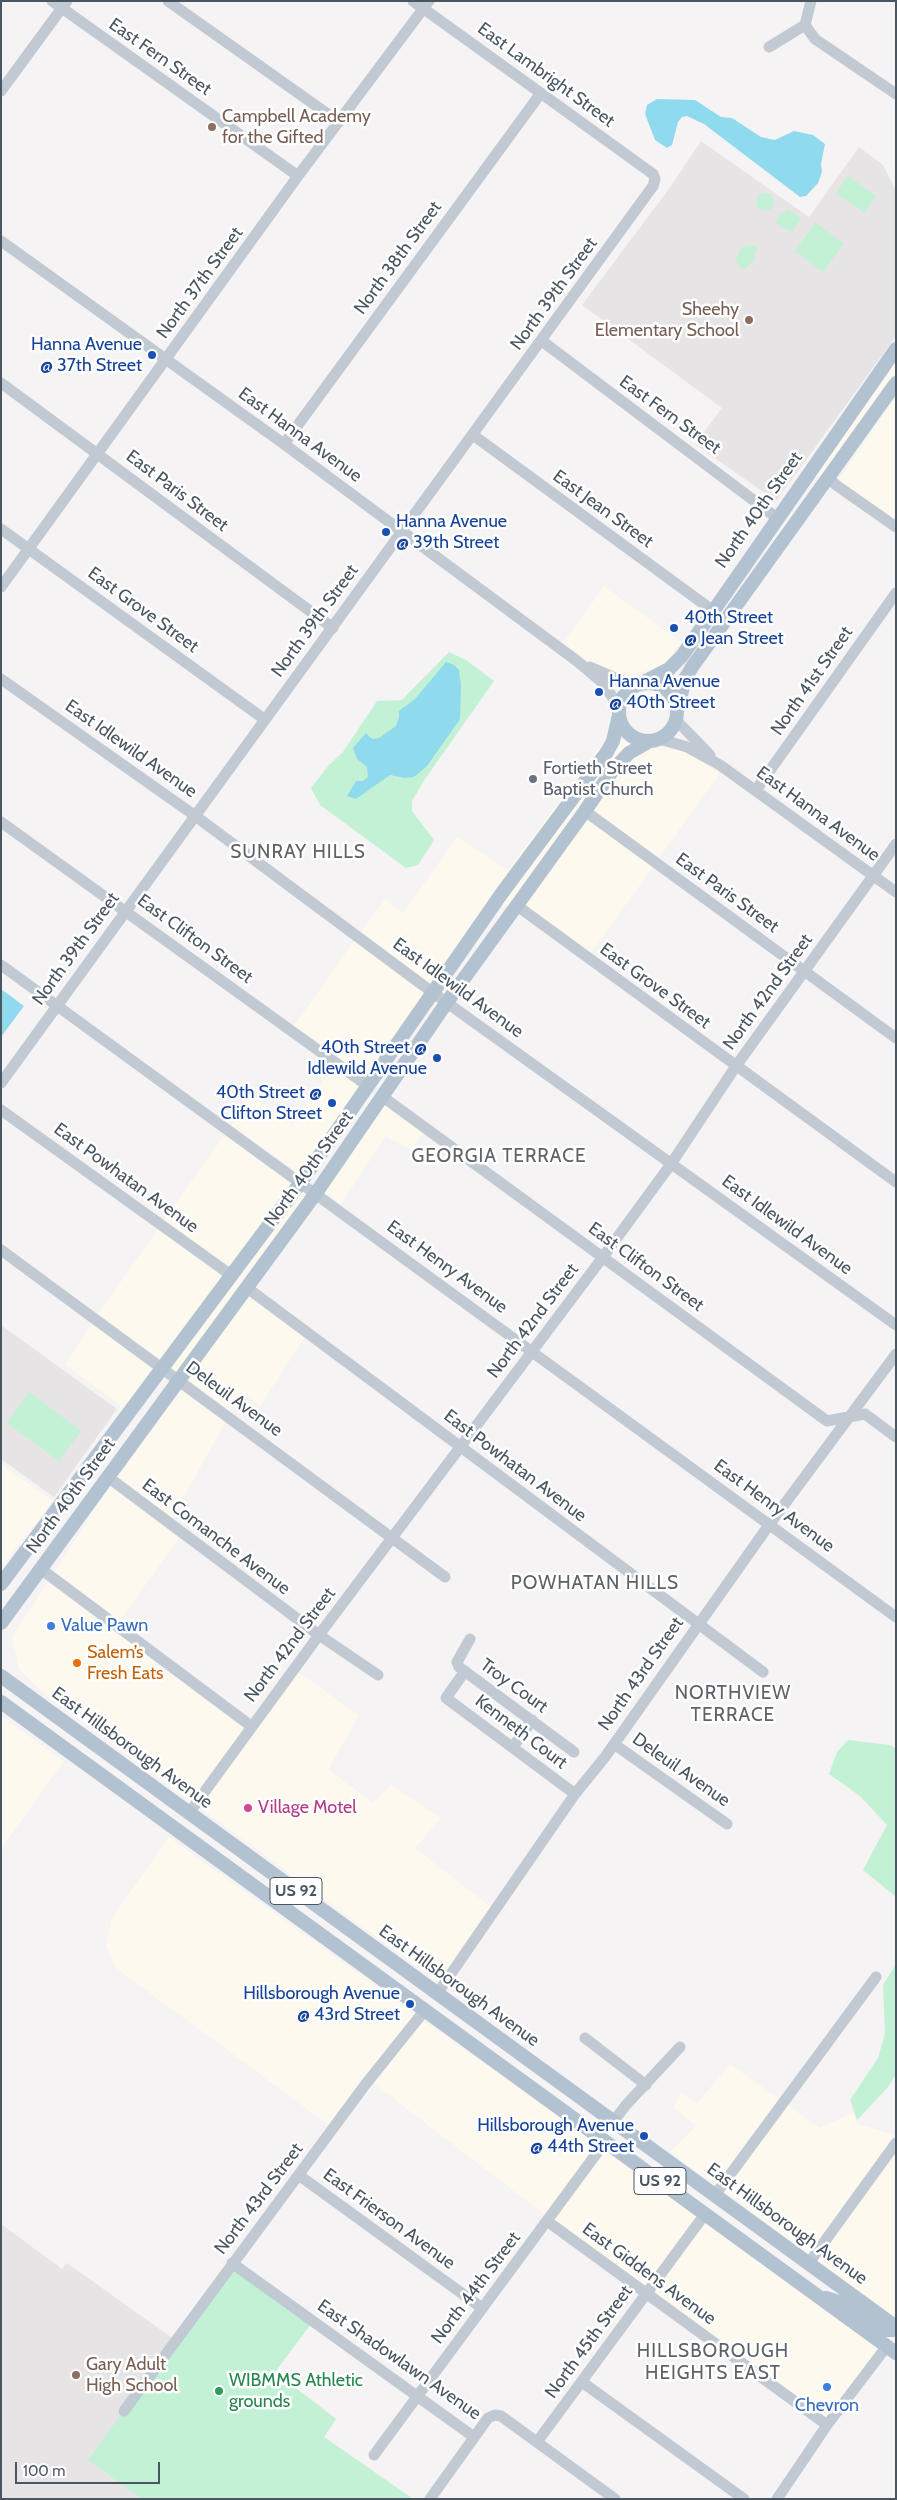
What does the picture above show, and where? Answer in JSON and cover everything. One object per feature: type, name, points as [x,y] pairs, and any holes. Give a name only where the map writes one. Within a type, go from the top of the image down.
[{"type":"main road","name":"North 40th Street","points":[[639,684],[676,662],[896,349]]},
{"type":"main road","name":"North 40th Street","points":[[677,716],[685,679],[896,383]]},
{"type":"main road","points":[[764,566],[766,553],[778,528],[777,518]]},
{"type":"main road","points":[[639,684],[660,685],[673,696],[677,716],[673,728],[655,740],[631,736],[625,730],[619,711],[621,699],[639,684]]},
{"type":"main road","name":"North 40th Street","points":[[1,1584],[301,1182],[502,893],[608,752],[613,741],[619,711]]},
{"type":"main road","name":"North 40th Street","points":[[1,1623],[316,1193],[447,1002],[619,762],[629,753],[655,740]]},
{"type":"main road","name":"East Hillsborough Avenue","points":[[1,1676],[896,2328]]},
{"type":"main road","name":"US 92","points":[[1,1702],[605,2142],[893,2348]]},
{"type":"main road","points":[[397,1990],[414,1988],[426,1996],[437,1994]]},
{"type":"main road","points":[[424,2010],[438,2005],[451,2014],[463,2012]]},
{"type":"main road","points":[[818,2296],[845,2304],[885,2330],[896,2328]]},
{"type":"street","name":"East Fern Street","points":[[52,1],[64,5],[298,176]]},
{"type":"street","points":[[168,1],[339,122]]},
{"type":"street","name":"East Lambright Street","points":[[413,1],[426,5],[541,93],[653,174],[655,179]]},
{"type":"street","points":[[769,47],[805,25],[811,1]]},
{"type":"street","points":[[1,91],[64,5]]},
{"type":"street","name":"North 37th Street","points":[[1,587],[99,454],[298,176],[426,5]]},
{"type":"street","points":[[805,25],[815,39],[896,94]]},
{"type":"street","name":"North 38th Street","points":[[284,444],[541,93]]},
{"type":"street","name":"North 39th Street","points":[[1,1083],[264,719],[542,341],[653,186],[655,179]]},
{"type":"street","name":"East Hanna Avenue","points":[[1,241],[284,444],[577,661],[603,683],[619,711]]},
{"type":"street","name":"East Fern Street","points":[[542,341],[777,518]]},
{"type":"street","name":"East Paris Street","points":[[1,383],[332,628]]},
{"type":"street","name":"East Jean Street","points":[[473,435],[712,610]]},
{"type":"street","points":[[828,477],[836,485],[896,527]]},
{"type":"street","name":"East Grove Street","points":[[1,529],[264,719]]},
{"type":"street","name":"North 41st Street","points":[[756,790],[896,593]]},
{"type":"street","name":"East Hanna Avenue","points":[[577,661],[639,684]]},
{"type":"street","name":"East Idlewild Avenue","points":[[1,678],[194,816],[432,992],[896,1325]]},
{"type":"street","name":"East Hanna Avenue","points":[[677,716],[720,765]]},
{"type":"street","name":"East Hanna Avenue","points":[[655,740],[687,747],[720,765],[896,892]]},
{"type":"street","name":"East Paris Street","points":[[585,812],[896,1038]]},
{"type":"street","name":"East Clifton Street","points":[[1,822],[368,1086]]},
{"type":"street","name":"North 42nd Street","points":[[189,1813],[251,1726],[671,1164],[736,1066],[896,844]]},
{"type":"street","name":"East Grove Street","points":[[516,905],[896,1182]]},
{"type":"street","name":"East Henry Avenue","points":[[1,965],[896,1617]]},
{"type":"street","name":"East Clifton Street","points":[[383,1097],[827,1421],[849,1419],[865,1414],[896,1437]]},
{"type":"street","name":"East Powhatan Avenue","points":[[1,1110],[231,1275]]},
{"type":"street","name":"Deleuil Avenue","points":[[1,1250],[445,1577]]},
{"type":"street","name":"East Powhatan Avenue","points":[[246,1287],[764,1672]]},
{"type":"street","name":"North 43rd Street","points":[[437,1994],[575,1794],[614,1744],[698,1623],[896,1354]]},
{"type":"street","name":"East Comanche Avenue","points":[[108,1477],[319,1635],[378,1675]]},
{"type":"street","points":[[40,1569],[251,1726]]},
{"type":"street","name":"Troy Court","points":[[470,1639],[457,1662],[458,1667],[574,1752]]},
{"type":"street","name":"Kenneth Court","points":[[465,1671],[446,1698],[575,1794]]},
{"type":"street","points":[[513,1747],[532,1720]]},
{"type":"street","name":"Deleuil Avenue","points":[[614,1744],[727,1824]]},
{"type":"street","points":[[714,2195],[876,1977]]},
{"type":"street","name":"North 43rd Street","points":[[124,2410],[232,2263],[300,2176],[365,2085],[424,2010]]},
{"type":"street","points":[[585,2038],[646,2086]]},
{"type":"street","points":[[614,2122],[626,2105],[646,2086],[680,2047]]},
{"type":"street","name":"North 44th Street","points":[[374,2455],[605,2142]]},
{"type":"street","points":[[809,2263],[896,2143]]},
{"type":"street","name":"East Frierson Avenue","points":[[300,2176],[482,2308]]},
{"type":"street","name":"North 45th Street","points":[[537,2442],[705,2214]]},
{"type":"street","name":"East Giddens Avenue","points":[[547,2221],[827,2425]]},
{"type":"street","name":"East Shadowlawn Avenue","points":[[232,2263],[474,2437],[488,2418],[495,2415],[501,2416],[616,2499]]},
{"type":"street","points":[[777,2499],[827,2425],[893,2348]]},
{"type":"street","points":[[582,2382],[744,2499]]},
{"type":"street","points":[[430,2499],[474,2437]]},
{"type":"shaded area","name":"Sheehy Elementary School","points":[[701,141],[809,217],[859,147],[883,165],[896,191],[896,336],[776,501],[695,444],[722,408],[582,305],[671,186]]},
{"type":"shaded area","points":[[896,358],[896,379],[825,482],[814,474]]},
{"type":"shaded area","points":[[896,397],[896,515],[893,519],[838,480]]},
{"type":"shaded area","points":[[604,586],[681,642],[660,672],[652,670],[632,674],[616,673],[581,656],[563,643]]},
{"type":"shaded area","points":[[614,728],[615,731],[431,984],[361,932],[385,899],[403,913],[457,837],[508,870]]},
{"type":"shaded area","points":[[622,739],[630,745],[508,907],[500,904]]},
{"type":"shaded area","points":[[663,747],[684,751],[720,773],[659,858],[593,810],[639,750]]},
{"type":"shaded area","points":[[586,819],[653,867],[591,953],[523,903]]},
{"type":"shaded area","points":[[354,941],[425,993],[367,1078],[294,1026]]},
{"type":"shaded area","points":[[332,1067],[360,1088],[300,1174],[231,1125],[251,1095],[293,1125]]},
{"type":"shaded area","points":[[384,1104],[423,1133],[411,1150],[386,1136],[341,1204],[323,1191]]},
{"type":"shaded area","points":[[225,1134],[293,1183],[230,1268],[164,1220]]},
{"type":"shaded area","points":[[301,1189],[309,1194],[178,1373],[170,1366]]},
{"type":"shaded area","points":[[158,1229],[223,1277],[162,1360],[98,1314]]},
{"type":"shaded area","points":[[247,1294],[305,1337],[260,1406],[240,1391],[230,1411],[186,1378]]},
{"type":"shaded area","points":[[92,1323],[155,1369],[118,1416],[121,1410],[120,1405],[65,1365]]},
{"type":"shaded area","points":[[1,1325],[117,1409],[54,1497],[1,1459]]},
{"type":"shaded area","points":[[180,1388],[226,1421],[172,1518],[116,1476]]},
{"type":"shaded area","points":[[1,1464],[53,1501],[1,1568]]},
{"type":"shaded area","points":[[110,1486],[179,1538],[120,1621],[54,1572]]},
{"type":"shaded area","points":[[48,1582],[244,1728],[191,1802],[43,1693],[19,1669],[12,1637]]},
{"type":"shaded area","points":[[298,1672],[359,1715],[328,1770],[373,1802],[391,1785],[441,1818],[415,1848],[491,1907],[439,1983],[199,1807]]},
{"type":"shaded area","points":[[1,1716],[64,1761],[1,1849]]},
{"type":"shaded area","points":[[169,1837],[415,2014],[330,2126],[116,1968],[106,1945],[112,1918]]},
{"type":"shaded area","points":[[423,2020],[597,2144],[545,2215],[373,2083]]},
{"type":"shaded area","points":[[730,2064],[779,2099],[716,2185],[670,2152],[696,2126],[673,2107],[682,2093],[697,2103]]},
{"type":"shaded area","points":[[787,2105],[820,2128],[854,2112],[857,2120],[855,2123],[895,2135],[809,2255],[724,2191]]},
{"type":"shaded area","points":[[605,2150],[697,2216],[646,2286],[554,2220]]},
{"type":"shaded area","points":[[896,2152],[896,2320],[817,2261]]},
{"type":"shaded area","points":[[705,2222],[878,2349],[827,2418],[654,2291]]},
{"type":"shaded area","points":[[1,2224],[62,2269],[67,2263],[175,2340],[313,2321],[275,2372],[336,2419],[324,2437],[413,2499],[1,2499]]},
{"type":"green space","points":[[848,176],[876,196],[864,213],[836,193]]},
{"type":"green space","points":[[761,193],[769,193],[774,198],[772,209],[761,211],[756,206],[756,198]]},
{"type":"green space","points":[[788,210],[801,218],[792,232],[782,228],[776,222],[780,214]]},
{"type":"green space","points":[[815,223],[844,243],[823,272],[795,251]]},
{"type":"green space","points":[[748,245],[754,246],[757,249],[754,256],[755,259],[745,269],[741,268],[735,260],[741,249]]},
{"type":"green space","points":[[449,652],[466,660],[494,681],[425,779],[412,801],[412,811],[434,840],[418,865],[406,868],[320,805],[311,788],[329,765],[343,752],[377,701],[402,700]]},
{"type":"green space","points":[[29,1392],[81,1431],[59,1461],[7,1423]]},
{"type":"green space","points":[[848,1740],[890,1745],[896,1749],[896,1897],[863,1870],[887,1825],[860,1796],[829,1774],[837,1752]]},
{"type":"green space","points":[[896,1964],[896,2074],[888,2087],[857,2120],[850,2100],[878,2058],[885,2033],[883,1985]]},
{"type":"green space","name":"WIBMMS Athletic grounds","points":[[232,2263],[313,2321],[275,2372],[336,2419],[324,2437],[413,2499],[143,2499],[88,2460]]},
{"type":"water","points":[[657,99],[695,100],[721,117],[732,118],[761,137],[775,140],[794,131],[813,135],[825,144],[821,164],[822,172],[818,183],[806,196],[800,197],[704,124],[687,116],[682,117],[678,122],[672,145],[667,148],[655,140],[645,114],[647,105]]},
{"type":"water","points":[[446,662],[454,665],[459,670],[461,686],[460,719],[427,766],[414,777],[405,778],[390,775],[356,799],[347,796],[356,781],[363,781],[368,777],[367,767],[357,759],[353,748],[366,733],[372,739],[379,738],[396,726],[399,711],[415,699]]},
{"type":"water","points":[[1,989],[24,1006],[1,1037]]},
{"type":"place","name":"Campbell Academy for the Gifted","points":[[212,127]]},
{"type":"place","name":"Sheehy Elementary School","points":[[749,320]]},
{"type":"place","name":"Hanna Avenue @ 37th Street","points":[[152,355]]},
{"type":"place","name":"Hanna Avenue @ 39th Street","points":[[386,532]]},
{"type":"place","name":"40th Street @ Jean Street","points":[[674,628]]},
{"type":"place","name":"Hanna Avenue @ 40th Street","points":[[599,692]]},
{"type":"place","name":"Fortieth Street Baptist Church","points":[[533,779]]},
{"type":"place","name":"40th Street @ Idlewild Avenue","points":[[437,1058]]},
{"type":"place","name":"40th Street @ Clifton Street","points":[[332,1103]]},
{"type":"place","name":"Value Pawn","points":[[51,1626]]},
{"type":"place","name":"Salem’s Fresh Eats","points":[[77,1663]]},
{"type":"place","name":"Village Motel","points":[[248,1808]]},
{"type":"place","name":"Hillsborough Avenue @ 43rd Street","points":[[410,2004]]},
{"type":"place","name":"Hillsborough Avenue @ 44th Street","points":[[644,2136]]},
{"type":"place","name":"Gary Adult High School","points":[[76,2375]]},
{"type":"place","name":"Chevron","points":[[827,2387]]},
{"type":"place","name":"WIBMMS Athletic grounds","points":[[219,2391]]},
{"type":"district","name":"SUNRAY HILLS","points":[[298,852]]},
{"type":"district","name":"GEORGIA TERRACE","points":[[499,1156]]},
{"type":"district","name":"POWHATAN HILLS","points":[[595,1583]]},
{"type":"district","name":"NORTHVIEW TERRACE","points":[[733,1704]]},
{"type":"district","name":"HILLSBOROUGH HEIGHTS EAST","points":[[713,2362]]}]
